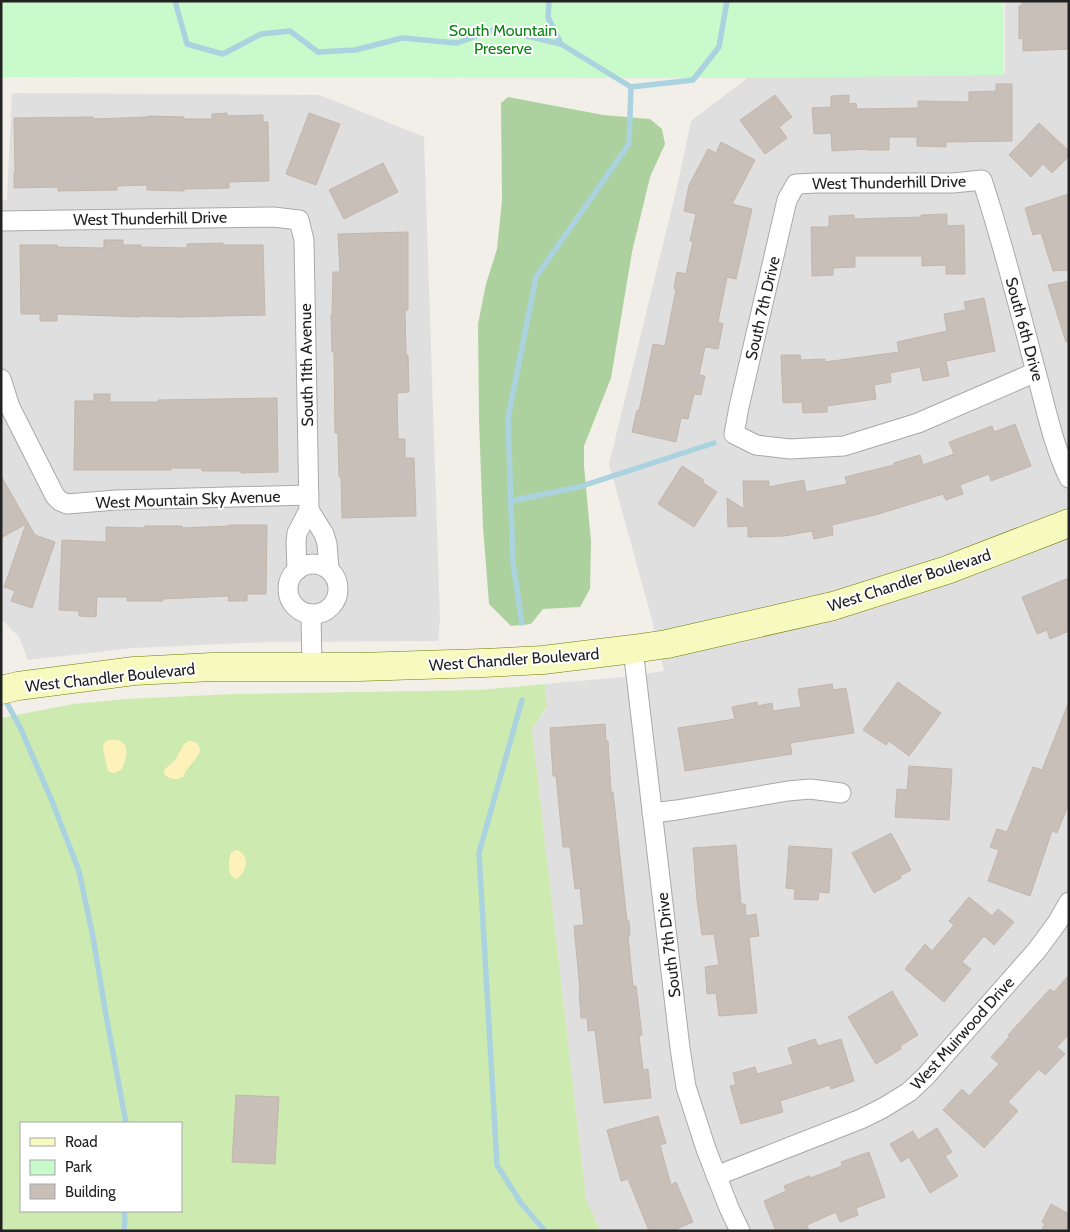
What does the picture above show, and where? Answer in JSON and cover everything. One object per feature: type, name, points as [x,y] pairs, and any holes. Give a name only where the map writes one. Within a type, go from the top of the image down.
[{"type":"main road","name":"West Chandler Boulevard","points":[[9,688],[134,671],[212,667],[359,667],[529,661],[667,644],[833,606],[947,570],[1069,523]]},
{"type":"street","name":"West Thunderhill Drive","points":[[796,184],[953,183],[982,180]]},
{"type":"street","name":"South 6th Drive","points":[[982,180],[995,219],[1055,444],[1069,478]]},
{"type":"street","name":"South 7th Drive","points":[[796,184],[787,200],[734,434],[756,445],[790,449],[844,446],[918,423],[1036,372]]},
{"type":"street","name":"West Thunderhill Drive","points":[[1,221],[273,216],[299,220]]},
{"type":"street","name":"South 11th Avenue","points":[[299,220],[304,240],[309,502],[296,542],[297,570],[292,575],[288,589],[292,603],[297,608],[311,614]]},
{"type":"street","name":"West Mountain Sky Avenue","points":[[1,379],[10,407],[55,496],[67,504],[116,500],[309,502]]},
{"type":"street","points":[[309,502],[327,544],[328,569]]},
{"type":"street","points":[[297,570],[303,566],[316,564],[323,566],[334,575],[338,582],[337,598],[333,605],[319,614],[311,614],[312,666]]},
{"type":"street","name":"South 7th Drive","points":[[633,649],[686,1087],[716,1176],[740,1231]]},
{"type":"street","points":[[652,813],[788,791],[810,789],[840,793]]},
{"type":"street","name":"West Muirwood Drive","points":[[716,1176],[861,1119],[909,1092],[946,1055],[1037,950],[1057,923],[1069,902]]},
{"type":"shaded area","points":[[1005,1],[1069,1],[1069,1231],[600,1231],[586,1199],[532,729],[547,708],[545,684],[623,677],[664,671],[609,464],[677,187],[691,121],[754,73],[1005,73]]},
{"type":"shaded area","points":[[12,93],[320,95],[424,137],[440,618],[438,641],[268,642],[134,648],[28,660],[19,637],[1,619],[1,200],[7,200]]},
{"type":"green space","name":"South Mountain Preserve","points":[[1,1],[1004,1],[1004,75],[752,78],[1,77]]},
{"type":"green space","points":[[508,97],[603,115],[650,119],[662,129],[665,144],[650,177],[632,252],[611,378],[584,446],[591,541],[590,589],[580,607],[543,609],[531,624],[511,626],[489,604],[483,527],[478,324],[486,284],[497,249],[502,200],[501,103]]},
{"type":"green space","points":[[545,684],[547,707],[532,729],[586,1199],[600,1231],[1,1231],[1,718],[73,704],[127,699],[234,694],[480,690]]},
{"type":"sand","points":[[109,740],[120,741],[126,749],[123,767],[115,773],[108,771],[103,749],[104,743]]},
{"type":"sand","points":[[194,741],[198,744],[200,748],[199,754],[183,777],[174,779],[167,777],[164,770],[176,759],[184,744]]},
{"type":"sand","points":[[236,850],[244,855],[246,864],[245,869],[235,879],[229,871],[229,864],[231,853]]},
{"type":"building","points":[[1022,1],[1069,1],[1069,49],[1023,51],[1023,38],[1019,39],[1019,6],[1022,5]]},
{"type":"building","points":[[996,84],[1012,84],[1012,141],[946,142],[946,147],[917,146],[917,137],[889,137],[889,150],[832,151],[831,133],[814,134],[812,108],[831,107],[831,96],[849,95],[849,104],[856,103],[857,109],[918,108],[918,101],[969,102],[969,92],[996,91]]},
{"type":"building","points":[[775,95],[792,117],[779,127],[787,138],[765,154],[740,120]]},
{"type":"building","points":[[227,113],[227,116],[263,115],[263,122],[268,122],[269,181],[229,182],[229,188],[184,189],[184,191],[147,190],[147,185],[117,186],[117,190],[58,191],[58,187],[14,188],[14,118],[93,117],[93,119],[148,116],[212,119],[212,114]]},
{"type":"building","points":[[309,113],[340,124],[316,185],[286,174]]},
{"type":"building","points":[[1039,123],[1069,151],[1069,156],[1052,173],[1043,164],[1031,177],[1009,155]]},
{"type":"building","points":[[721,142],[755,160],[732,204],[752,209],[736,279],[727,277],[718,322],[723,324],[718,349],[705,347],[699,375],[705,376],[701,395],[694,394],[688,419],[681,418],[676,442],[632,432],[637,410],[639,411],[653,344],[665,346],[676,289],[674,288],[677,272],[686,274],[696,214],[684,211],[689,185],[708,149],[716,153]]},
{"type":"building","points":[[383,163],[398,192],[344,219],[329,190]]},
{"type":"building","points":[[1069,194],[1069,270],[1053,271],[1041,233],[1033,235],[1025,208]]},
{"type":"building","points":[[947,214],[947,226],[964,225],[965,274],[946,274],[946,265],[922,266],[922,256],[855,256],[855,267],[833,268],[833,275],[812,276],[811,227],[829,227],[829,216],[854,215],[854,219],[921,217],[921,215]]},
{"type":"building","points":[[408,232],[408,310],[405,310],[409,392],[397,393],[398,439],[405,439],[405,458],[414,458],[416,516],[342,518],[338,433],[335,433],[334,352],[332,352],[331,315],[333,272],[340,272],[338,234]]},
{"type":"building","points":[[104,240],[123,240],[123,245],[141,245],[141,247],[187,248],[187,244],[223,243],[223,245],[263,245],[265,315],[140,317],[57,314],[57,321],[40,321],[40,314],[21,314],[20,245],[104,248]]},
{"type":"building","points":[[1069,281],[1069,341],[1066,342],[1048,285]]},
{"type":"building","points":[[984,298],[995,351],[946,361],[949,376],[923,381],[920,367],[890,373],[891,382],[874,385],[876,399],[827,406],[827,412],[803,413],[802,402],[783,403],[781,355],[800,355],[801,360],[825,359],[825,362],[899,352],[897,342],[947,331],[944,314],[966,310],[964,302]]},
{"type":"building","points":[[94,394],[110,394],[110,402],[277,398],[278,472],[202,471],[202,468],[171,468],[171,470],[74,470],[75,401],[94,401]]},
{"type":"building","points":[[1015,424],[1031,466],[991,481],[989,474],[960,485],[963,494],[946,500],[943,494],[879,514],[832,525],[833,535],[814,539],[812,531],[784,536],[748,537],[748,526],[728,527],[727,498],[744,509],[743,481],[769,481],[769,487],[804,480],[806,492],[847,484],[845,477],[894,465],[894,463],[920,455],[923,465],[954,454],[949,442],[992,426],[994,432]]},
{"type":"building","points":[[682,466],[704,480],[702,482],[717,492],[694,527],[658,504]]},
{"type":"building","points":[[1,476],[35,535],[55,542],[32,608],[11,601],[15,591],[4,587],[26,524],[1,538]]},
{"type":"building","points":[[267,525],[266,594],[247,594],[247,601],[228,601],[229,596],[163,599],[163,601],[127,601],[127,597],[97,597],[96,617],[79,616],[79,611],[59,610],[62,540],[106,542],[106,527],[145,528],[145,526],[182,526],[182,528]]},
{"type":"building","points":[[1069,578],[1069,631],[1050,639],[1047,630],[1037,634],[1022,597]]},
{"type":"building","points":[[898,682],[941,713],[909,756],[889,741],[886,745],[863,730]]},
{"type":"building","points":[[832,684],[833,690],[846,688],[854,733],[790,743],[792,754],[685,771],[678,728],[735,719],[732,707],[757,702],[758,706],[772,703],[773,711],[801,707],[798,689]]},
{"type":"building","points":[[1068,704],[1069,803],[1057,833],[1052,831],[1030,896],[988,881],[999,850],[990,847],[997,829],[1007,832],[1033,767],[1042,770]]},
{"type":"building","points":[[605,724],[611,792],[613,792],[627,921],[629,921],[630,935],[628,935],[633,986],[636,986],[642,1035],[639,1036],[643,1070],[648,1069],[651,1098],[604,1103],[595,1030],[588,1031],[587,1018],[581,1018],[574,926],[584,925],[580,888],[575,889],[570,847],[563,847],[556,776],[553,776],[550,728]]},
{"type":"building","points":[[909,766],[952,769],[949,820],[895,817],[897,789],[907,790]]},
{"type":"building","points":[[891,833],[911,870],[900,876],[901,878],[874,893],[852,853]]},
{"type":"building","points":[[736,845],[741,904],[745,904],[746,916],[756,914],[759,936],[749,937],[757,1013],[719,1016],[716,993],[707,994],[705,967],[719,965],[714,934],[702,935],[693,848]]},
{"type":"building","points":[[789,846],[832,849],[829,893],[819,892],[818,900],[794,899],[795,889],[786,888]]},
{"type":"building","points":[[969,897],[992,916],[998,909],[1014,922],[994,945],[984,936],[962,962],[971,969],[944,1002],[905,969],[925,944],[932,951],[954,925],[949,921]]},
{"type":"building","points":[[1069,975],[1069,1034],[1057,1047],[1065,1054],[1045,1075],[1039,1069],[1008,1102],[1018,1111],[984,1148],[943,1110],[962,1089],[969,1096],[999,1064],[991,1057],[1010,1036],[1008,1035],[1050,989],[1054,992]]},
{"type":"building","points":[[892,991],[918,1035],[900,1046],[901,1049],[876,1064],[848,1017]]},
{"type":"building","points":[[815,1039],[818,1046],[841,1039],[854,1081],[831,1089],[830,1085],[780,1101],[783,1112],[741,1124],[730,1086],[736,1085],[733,1073],[755,1067],[757,1074],[793,1064],[788,1048]]},
{"type":"building","points":[[236,1095],[279,1097],[275,1164],[232,1162]]},
{"type":"building","points":[[658,1116],[666,1143],[660,1145],[671,1185],[676,1182],[693,1222],[672,1231],[649,1231],[628,1179],[621,1181],[607,1130]]},
{"type":"building","points":[[937,1128],[952,1152],[945,1156],[958,1176],[930,1193],[909,1157],[901,1162],[890,1144],[913,1131],[918,1140]]},
{"type":"building","points":[[869,1152],[885,1197],[856,1208],[858,1215],[840,1222],[836,1212],[807,1225],[809,1231],[776,1231],[764,1201],[786,1191],[784,1186],[842,1166],[841,1162]]},
{"type":"building","points":[[1051,1204],[1069,1214],[1069,1231],[1041,1231],[1045,1224],[1042,1222]]},
{"type":"waterway","points":[[175,1],[187,44],[223,54],[261,34],[290,31],[318,52],[355,50],[402,38],[457,43],[496,29],[561,44]]},
{"type":"waterway","points":[[549,1],[548,17],[561,44],[631,87]]},
{"type":"waterway","points":[[522,623],[513,563],[508,418],[536,277],[629,144],[631,87],[693,80],[719,47],[727,1]]},
{"type":"waterway","points":[[511,501],[579,487],[714,443]]},
{"type":"waterway","points":[[4,698],[20,727],[52,801],[79,871],[93,937],[126,1122]]},
{"type":"waterway","points":[[522,700],[479,853],[497,1165],[521,1203],[545,1231]]},
{"type":"waterway","points":[[124,1212],[124,1231]]}]
